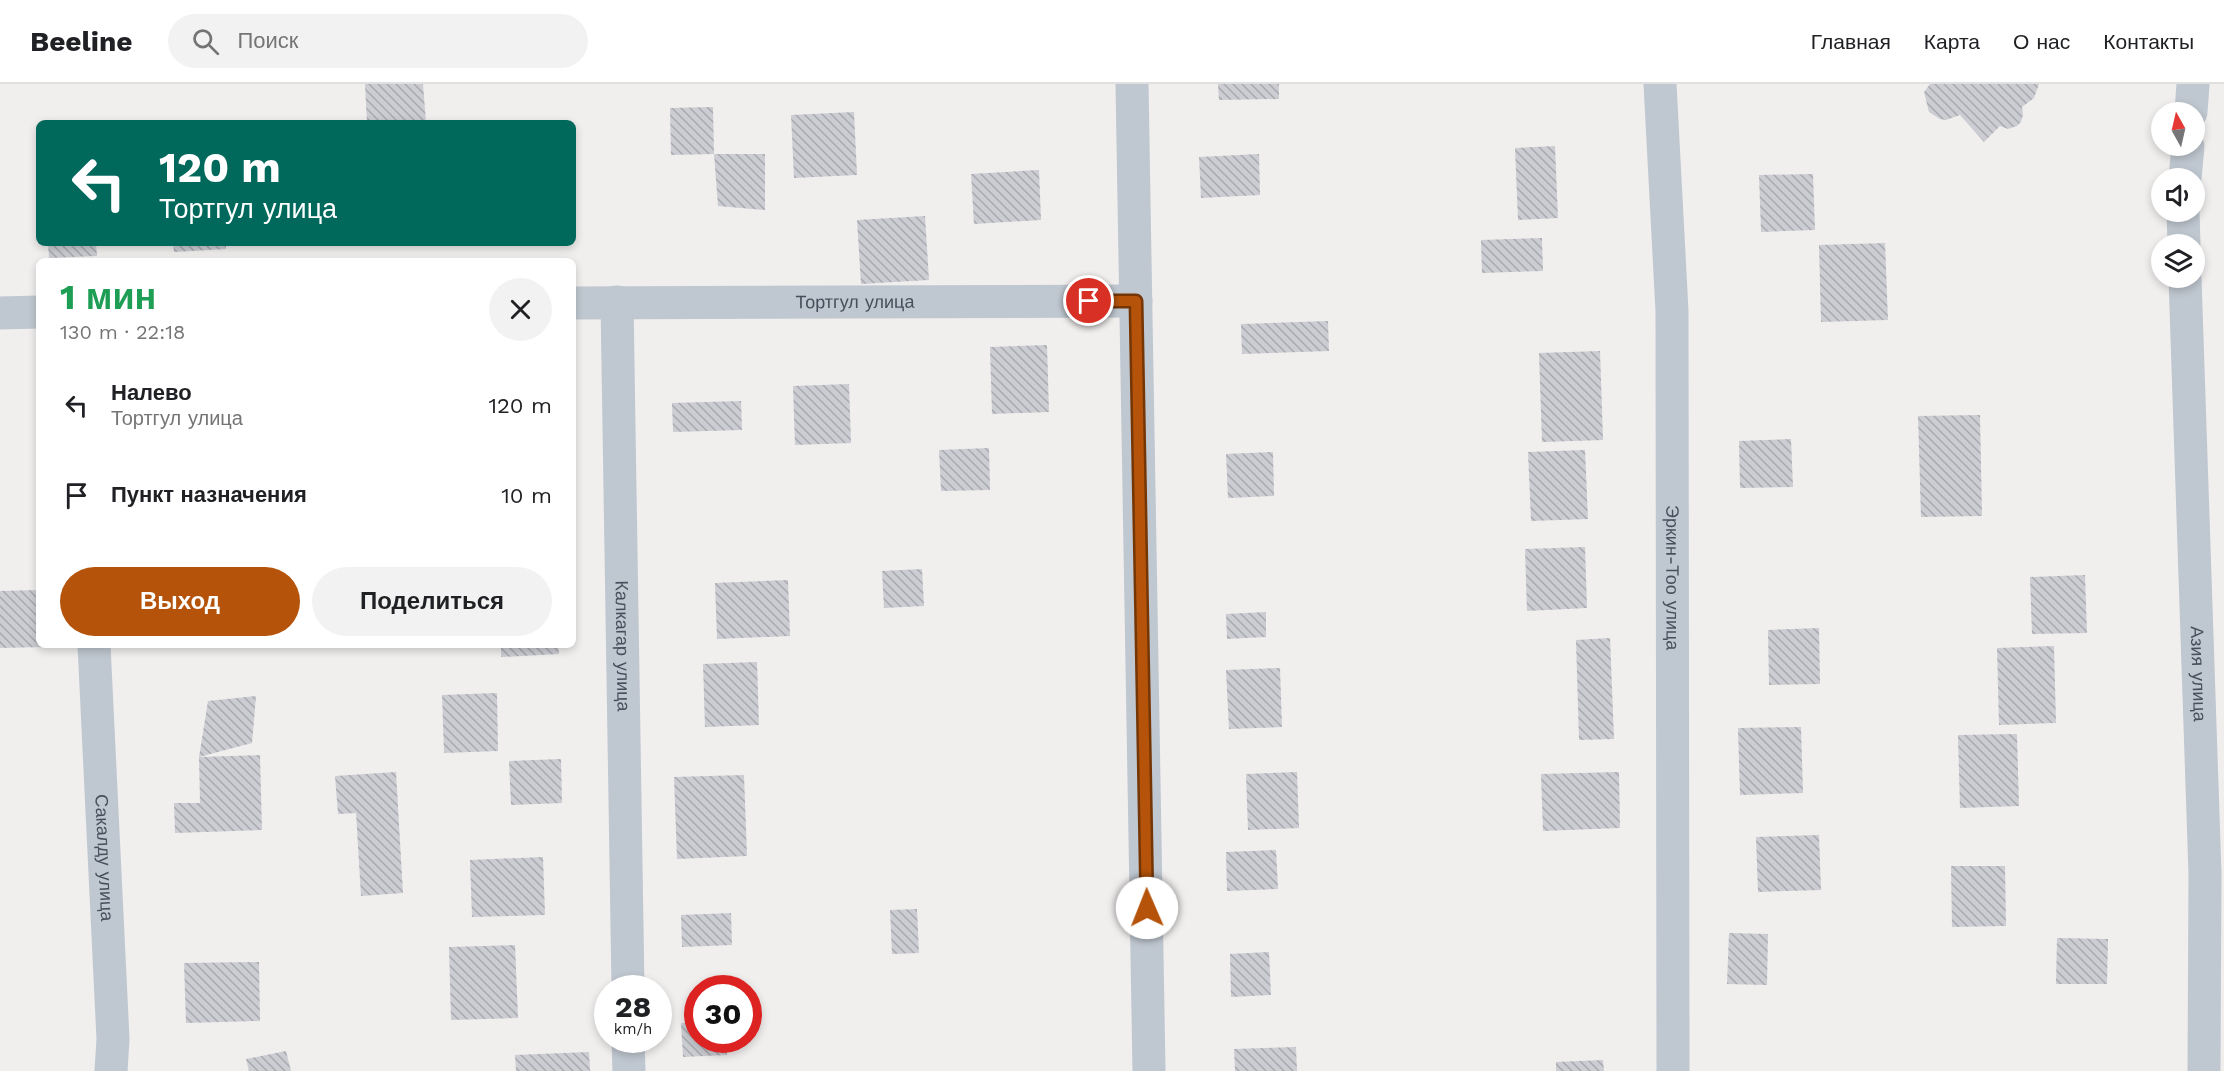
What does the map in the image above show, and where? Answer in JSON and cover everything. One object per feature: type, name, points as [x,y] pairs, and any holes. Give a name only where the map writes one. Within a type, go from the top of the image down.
[{"type":"street","points":[[1132,84],[1149,1071]]},
{"type":"street","name":"Эркин-Тоо улица","points":[[1660,84],[1672,311],[1674,1071]]},
{"type":"street","points":[[2192,102],[2193,84]]},
{"type":"street","name":"Азия улица","points":[[2185,288],[2205,874],[2204,1071]]},
{"type":"street","name":"Тортгул улица","points":[[576,303],[1136,301]]},
{"type":"street","name":"Калкагар улица","points":[[617,302],[628,975]]},
{"type":"street","points":[[0,313],[36,312]]},
{"type":"street","name":"Сакалду улица","points":[[94,648],[113,1039],[111,1071]]},
{"type":"street","points":[[628,1053],[629,1071]]},
{"type":"building","points":[[365,84],[423,84],[426,120],[367,120]]},
{"type":"building","points":[[1218,84],[1279,84],[1279,99],[1219,100]]},
{"type":"building","points":[[1930,84],[2039,84],[2034,98],[2022,107],[2021,122],[2008,129],[2000,126],[1984,142],[1960,115],[1946,120],[1929,112],[1924,92]]},
{"type":"building","points":[[713,107],[714,154],[671,155],[670,108]]},
{"type":"building","points":[[854,112],[857,175],[794,178],[791,115]]},
{"type":"building","points":[[1555,146],[1558,218],[1518,220],[1515,148]]},
{"type":"building","points":[[714,154],[765,154],[765,210],[718,206]]},
{"type":"building","points":[[1259,154],[1260,195],[1201,198],[1199,157]]},
{"type":"building","points":[[1039,170],[1041,220],[974,224],[971,174]]},
{"type":"building","points":[[1813,174],[1815,230],[1761,232],[1759,175]]},
{"type":"building","points":[[925,216],[929,280],[861,284],[857,220]]},
{"type":"building","points":[[1542,238],[1543,271],[1482,273],[1481,240]]},
{"type":"building","points":[[1885,243],[1888,320],[1821,322],[1819,245]]},
{"type":"building","points":[[48,246],[96,246],[97,256],[49,258]]},
{"type":"building","points":[[173,246],[226,246],[226,249],[174,252]]},
{"type":"building","points":[[1328,321],[1329,351],[1242,354],[1241,324]]},
{"type":"building","points":[[1047,345],[1049,412],[992,414],[990,347]]},
{"type":"building","points":[[1600,351],[1603,440],[1542,442],[1539,353]]},
{"type":"building","points":[[849,384],[851,443],[795,445],[793,386]]},
{"type":"building","points":[[741,401],[742,430],[673,432],[672,403]]},
{"type":"building","points":[[1980,415],[1982,516],[1921,517],[1918,416]]},
{"type":"building","points":[[1791,439],[1793,487],[1740,488],[1739,441]]},
{"type":"building","points":[[989,448],[990,490],[941,491],[939,450]]},
{"type":"building","points":[[1585,450],[1588,519],[1531,521],[1528,452]]},
{"type":"building","points":[[1273,452],[1274,496],[1228,498],[1226,454]]},
{"type":"building","points":[[1585,547],[1587,608],[1527,611],[1525,549]]},
{"type":"building","points":[[922,569],[924,606],[884,608],[882,571]]},
{"type":"building","points":[[2085,575],[2087,633],[2032,634],[2030,577]]},
{"type":"building","points":[[788,580],[790,636],[717,639],[715,583]]},
{"type":"building","points":[[36,590],[36,647],[0,648],[0,591]]},
{"type":"building","points":[[1266,612],[1266,637],[1227,639],[1226,614]]},
{"type":"building","points":[[1819,628],[1820,684],[1769,685],[1768,630]]},
{"type":"building","points":[[1610,638],[1614,739],[1579,740],[1576,640]]},
{"type":"building","points":[[2054,646],[2056,723],[1999,725],[1997,648]]},
{"type":"building","points":[[501,648],[558,648],[559,654],[501,657]]},
{"type":"building","points":[[757,662],[759,725],[705,727],[703,664]]},
{"type":"building","points":[[1280,668],[1282,727],[1229,729],[1226,670]]},
{"type":"building","points":[[497,693],[498,751],[444,753],[442,695]]},
{"type":"building","points":[[256,696],[252,743],[199,757],[208,701]]},
{"type":"building","points":[[1801,727],[1803,793],[1740,795],[1738,728]]},
{"type":"building","points":[[2017,734],[2019,806],[1960,808],[1958,735]]},
{"type":"building","points":[[260,755],[262,830],[175,833],[174,803],[200,803],[199,757]]},
{"type":"building","points":[[561,759],[562,803],[511,805],[509,761]]},
{"type":"building","points":[[396,772],[403,893],[361,896],[356,813],[338,814],[335,776]]},
{"type":"building","points":[[1297,772],[1299,828],[1248,830],[1246,774]]},
{"type":"building","points":[[1619,772],[1620,828],[1543,831],[1541,774]]},
{"type":"building","points":[[744,775],[747,856],[677,859],[674,777]]},
{"type":"building","points":[[1819,835],[1821,890],[1758,892],[1756,837]]},
{"type":"building","points":[[1276,850],[1278,889],[1227,891],[1226,852]]},
{"type":"building","points":[[543,857],[545,915],[472,917],[470,860]]},
{"type":"building","points":[[1951,866],[2005,866],[2006,926],[1952,927]]},
{"type":"building","points":[[917,909],[919,953],[892,954],[890,910]]},
{"type":"building","points":[[731,913],[732,945],[682,947],[681,915]]},
{"type":"building","points":[[1729,933],[1768,934],[1767,985],[1727,984]]},
{"type":"building","points":[[2057,938],[2108,939],[2107,984],[2056,984]]},
{"type":"building","points":[[515,945],[518,1018],[451,1020],[449,947]]},
{"type":"building","points":[[1269,952],[1271,995],[1231,997],[1230,954]]},
{"type":"building","points":[[259,962],[260,1021],[186,1023],[184,963]]},
{"type":"building","points":[[681,1023],[684,1023],[684,1053],[727,1053],[727,1055],[683,1057]]},
{"type":"building","points":[[1296,1047],[1297,1071],[1235,1071],[1234,1049]]},
{"type":"building","points":[[286,1051],[291,1071],[249,1071],[246,1059]]},
{"type":"building","points":[[589,1052],[590,1071],[516,1071],[515,1055]]},
{"type":"building","points":[[1603,1060],[1604,1071],[1556,1071],[1556,1062]]},
{"type":"route","points":[[1089,301],[1136,301],[1147,908]]}]
